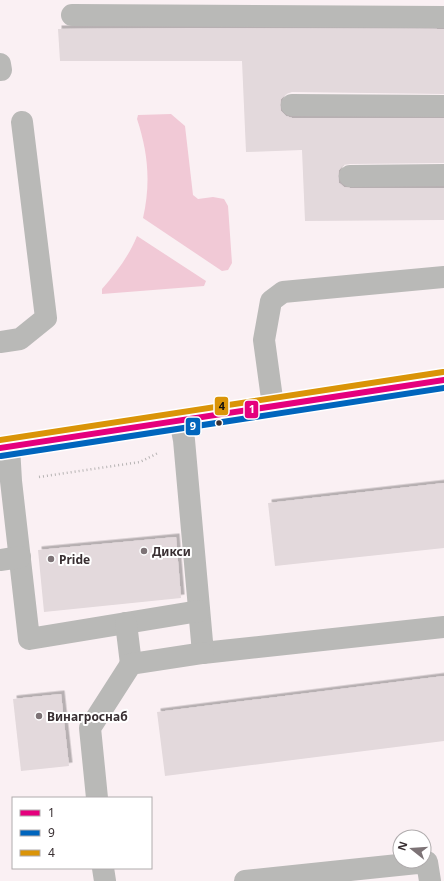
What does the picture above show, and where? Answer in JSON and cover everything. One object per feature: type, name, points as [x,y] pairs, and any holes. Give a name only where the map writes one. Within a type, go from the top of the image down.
[{"type":"street","points":[[72,16],[444,17]]},
{"type":"street","points":[[292,105],[444,106]]},
{"type":"street","points":[[0,342],[20,339],[46,318],[22,122]]},
{"type":"street","points":[[350,176],[444,175]]},
{"type":"street","points":[[273,406],[264,340],[271,301],[283,292],[444,277]]},
{"type":"street","points":[[199,611],[29,639],[10,559],[4,448],[444,380]]},
{"type":"street","points":[[180,420],[184,440],[202,653]]},
{"type":"street","points":[[97,797],[90,728],[131,664],[126,623]]},
{"type":"street","points":[[131,664],[202,653],[444,627]]},
{"type":"street","points":[[245,881],[428,862],[430,881]]},
{"type":"street","points":[[104,869],[105,881]]},
{"type":"shaded area","points":[[171,114],[185,126],[193,195],[198,199],[213,197],[224,199],[228,206],[232,263],[228,270],[222,271],[143,218],[148,180],[144,143],[137,119],[138,115]]},
{"type":"shaded area","points":[[137,236],[206,281],[204,286],[102,294],[102,289],[122,264]]},
{"type":"building","points":[[58,29],[444,29],[444,94],[292,92],[286,94],[281,99],[280,105],[281,111],[286,116],[292,118],[444,118],[444,163],[350,164],[343,165],[339,170],[338,176],[339,183],[344,187],[350,188],[444,188],[444,220],[305,221],[302,150],[246,152],[242,61],[60,61]]},
{"type":"building","points":[[444,483],[444,548],[275,566],[268,503]]},
{"type":"building","points":[[176,537],[181,598],[44,612],[38,550]]},
{"type":"building","points":[[444,676],[444,741],[165,776],[157,712]]},
{"type":"building","name":"Винагроснаб","points":[[61,694],[69,766],[21,771],[13,699]]},
{"type":"transit line","name":"4","points":[[0,440],[443,372]]},
{"type":"transit line","name":"1","points":[[0,448],[444,380]]},
{"type":"transit line","name":"9","points":[[1,456],[444,388]]},
{"type":"place","name":"Дикси","points":[[144,551]]},
{"type":"place","name":"Pride","points":[[51,559]]},
{"type":"place","name":"Винагроснаб","points":[[39,716]]}]
